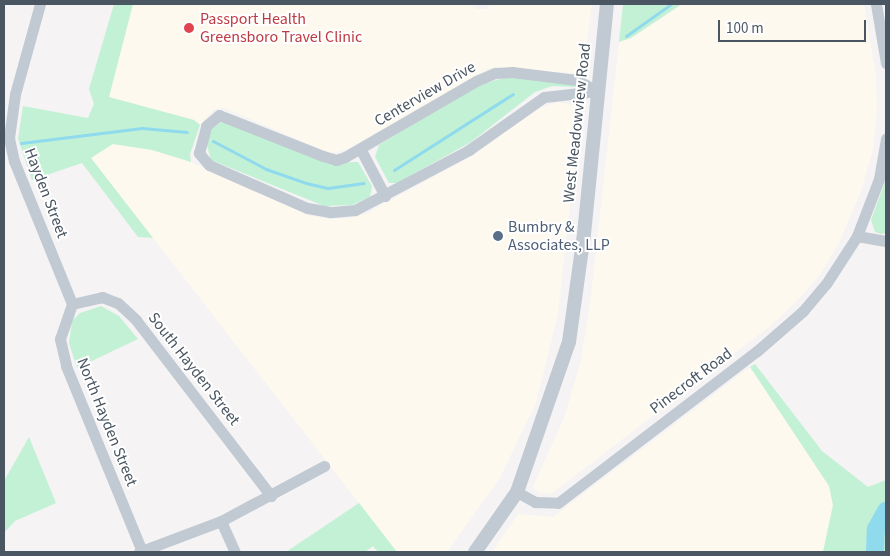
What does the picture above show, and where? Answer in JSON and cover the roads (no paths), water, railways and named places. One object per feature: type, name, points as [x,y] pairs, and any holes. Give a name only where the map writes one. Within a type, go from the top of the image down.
[{"type":"street","name":"Hayden Street","points":[[40,4],[9,94],[9,138],[14,161],[72,304]]},
{"type":"street","name":"West Meadowview Road","points":[[475,552],[516,492],[570,342],[584,234],[607,4]]},
{"type":"street","points":[[876,4],[886,64]]},
{"type":"street","name":"Centerview Drive","points":[[494,73],[577,80],[597,91],[544,98],[484,140],[385,196],[355,210],[317,211],[209,166],[199,153],[206,126],[219,115],[336,160],[360,150],[476,80],[494,73]]},
{"type":"street","name":"Pinecroft Road","points":[[516,492],[549,504],[565,498],[757,351],[803,311],[826,284],[856,236],[879,179],[886,140]]},
{"type":"street","points":[[360,150],[385,196]]},
{"type":"street","points":[[856,236],[886,241]]},
{"type":"street","name":"South Hayden Street","points":[[72,304],[102,297],[118,303],[136,320],[271,496]]},
{"type":"street","name":"North Hayden Street","points":[[72,304],[60,339],[66,366],[140,552]]},
{"type":"street","points":[[140,552],[221,521],[324,466]]},
{"type":"street","points":[[221,521],[235,552]]},
{"type":"waterway","points":[[626,36],[671,4]]},
{"type":"waterway","points":[[394,170],[513,94]]},
{"type":"waterway","points":[[21,143],[142,128],[187,132]]},
{"type":"waterway","points":[[213,141],[266,169],[306,183],[328,188],[364,183]]},
{"type":"waterway","points":[[875,552],[876,529],[886,511]]},
{"type":"place","name":"Passport Health Greensboro Travel Clinic","points":[[189,28]]},
{"type":"place","name":"Bumbry & Associates, LLP","points":[[498,236]]}]
